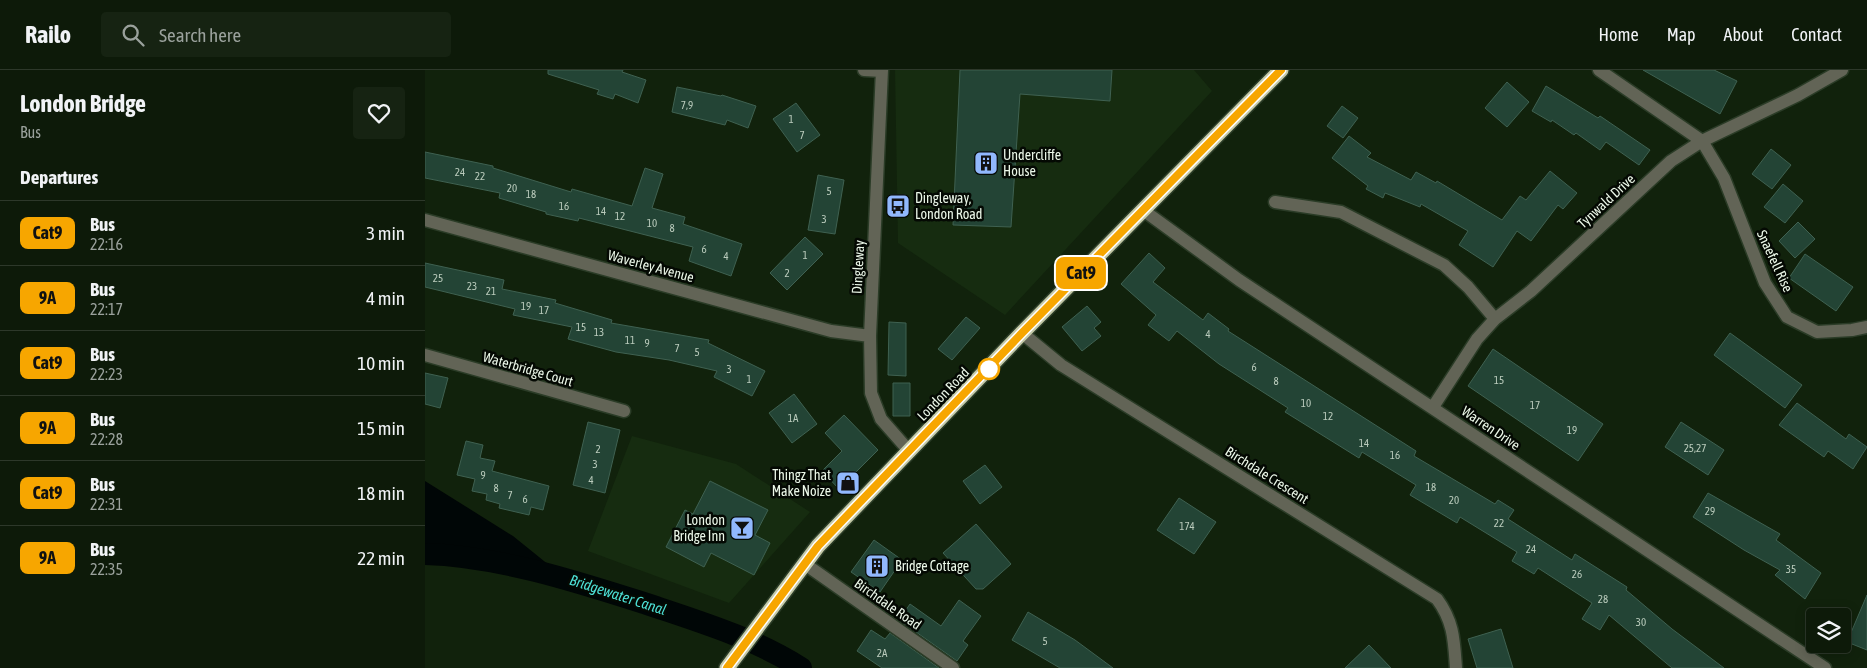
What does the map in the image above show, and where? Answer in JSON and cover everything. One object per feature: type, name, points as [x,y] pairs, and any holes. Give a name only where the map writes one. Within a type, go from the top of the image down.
[{"type":"highway","name":"London Road","points":[[729,665],[818,546],[1022,333],[1281,70]]},
{"type":"street","points":[[864,70],[882,70]]},
{"type":"street","name":"Dingleway","points":[[882,70],[870,336],[871,393],[881,418],[910,452]]},
{"type":"street","points":[[1599,70],[1702,141]]},
{"type":"street","name":"Tynwald Drive","points":[[1433,407],[1477,339],[1495,320],[1531,291],[1671,161],[1702,141],[1799,94],[1842,70]]},
{"type":"street","name":"Snaefell Rise","points":[[1702,141],[1724,178],[1765,283],[1787,317],[1817,332],[1867,327]]},
{"type":"street","points":[[1275,202],[1341,212],[1445,265],[1468,287],[1495,320]]},
{"type":"street","name":"Warren Drive","points":[[1143,210],[1239,280],[1825,668]]},
{"type":"street","name":"Waverley Avenue","points":[[425,220],[831,331],[870,336]]},
{"type":"street","name":"Birchdale Crescent","points":[[1022,333],[1061,365],[1437,599],[1448,614],[1453,635],[1456,668]]},
{"type":"street","name":"Waterbridge Court","points":[[425,355],[623,412]]},
{"type":"street","name":"Birchdale Road","points":[[805,564],[953,668]]},
{"type":"shaded area","points":[[895,70],[1194,70],[1212,91],[1005,315],[898,243]]},
{"type":"shaded area","points":[[632,436],[736,464],[810,512],[729,603],[588,551]]},
{"type":"shaded area","points":[[425,481],[513,536],[565,578],[449,555],[425,554]]},
{"type":"building","points":[[548,70],[623,70],[622,72],[646,80],[638,103],[615,94],[613,99],[597,94],[599,90],[548,74]]},
{"type":"building","name":"Undercliffe House","points":[[960,70],[1112,70],[1110,101],[1020,94],[1011,227],[953,225]]},
{"type":"building","points":[[1643,70],[1714,70],[1737,81],[1720,114]]},
{"type":"building","points":[[1507,82],[1529,102],[1507,127],[1485,108]]},
{"type":"building","points":[[1546,86],[1598,118],[1600,116],[1650,150],[1639,165],[1606,142],[1600,150],[1576,133],[1574,135],[1552,120],[1551,122],[1532,111]]},
{"type":"building","points":[[677,87],[722,95],[756,106],[748,128],[727,120],[725,125],[672,112]]},
{"type":"building","points":[[796,103],[820,135],[797,152],[773,119]]},
{"type":"building","points":[[1342,106],[1358,118],[1343,138],[1327,126]]},
{"type":"building","points":[[1349,136],[1371,153],[1367,157],[1411,180],[1416,172],[1436,183],[1437,181],[1502,220],[1520,196],[1526,200],[1550,171],[1577,193],[1563,209],[1558,205],[1531,241],[1517,231],[1493,267],[1459,245],[1468,231],[1421,204],[1420,207],[1385,193],[1383,198],[1366,189],[1368,186],[1332,158]]},
{"type":"building","points":[[1771,149],[1791,165],[1772,189],[1752,174]]},
{"type":"building","points":[[425,152],[493,166],[493,168],[571,192],[572,189],[632,206],[645,168],[663,174],[652,208],[685,217],[683,224],[742,244],[731,276],[689,261],[693,247],[579,218],[578,221],[546,214],[546,212],[499,198],[500,193],[425,178]]},
{"type":"building","points":[[818,175],[844,180],[835,234],[808,230]]},
{"type":"building","points":[[1783,184],[1803,201],[1785,223],[1764,207]]},
{"type":"building","points":[[1798,222],[1815,239],[1795,258],[1779,241]]},
{"type":"building","points":[[805,237],[823,254],[787,290],[770,273]]},
{"type":"building","points":[[1149,253],[1165,268],[1153,282],[1203,320],[1208,313],[1229,329],[1228,331],[1416,451],[1414,456],[1495,504],[1498,500],[1514,510],[1508,519],[1572,560],[1575,554],[1627,587],[1626,590],[1672,629],[1724,668],[1672,668],[1609,615],[1600,630],[1582,619],[1592,603],[1538,568],[1534,574],[1512,561],[1517,552],[1460,517],[1457,523],[1410,495],[1416,485],[1362,452],[1359,458],[1285,412],[1288,408],[1219,364],[1177,331],[1169,341],[1148,325],[1156,315],[1121,284]]},
{"type":"building","points":[[1805,254],[1853,287],[1836,311],[1789,278]]},
{"type":"building","points":[[425,263],[504,280],[502,289],[556,300],[555,303],[612,320],[611,323],[709,340],[708,343],[765,371],[752,396],[714,377],[717,371],[669,360],[616,352],[568,339],[572,327],[513,315],[515,309],[425,287]]},
{"type":"building","points":[[1087,306],[1101,322],[1094,328],[1101,336],[1082,351],[1062,327]]},
{"type":"building","points":[[966,317],[980,328],[952,360],[938,349]]},
{"type":"building","points":[[889,322],[906,323],[906,376],[888,375]]},
{"type":"building","points":[[1730,333],[1802,385],[1785,408],[1714,355]]},
{"type":"building","points":[[1493,349],[1603,424],[1578,461],[1468,386]]},
{"type":"building","points":[[425,373],[448,378],[440,408],[425,404]]},
{"type":"building","points":[[893,383],[910,383],[910,416],[893,416]]},
{"type":"building","points":[[794,394],[817,424],[792,443],[769,413]]},
{"type":"building","points":[[1797,403],[1846,439],[1849,434],[1867,447],[1853,469],[1828,451],[1824,457],[1779,425]]},
{"type":"building","points":[[844,415],[878,450],[839,489],[822,471],[842,451],[825,433]]},
{"type":"building","points":[[588,422],[620,430],[605,493],[573,485]]},
{"type":"building","points":[[1681,422],[1724,450],[1708,475],[1665,447]]},
{"type":"building","points":[[466,441],[483,445],[480,458],[495,461],[492,471],[549,486],[543,510],[531,507],[529,515],[499,508],[500,504],[486,500],[487,494],[472,491],[475,479],[457,475]]},
{"type":"building","points":[[985,465],[1002,487],[980,504],[963,481]]},
{"type":"building","points":[[710,481],[768,510],[755,535],[770,543],[754,575],[711,553],[704,567],[666,547],[685,510],[693,514]]},
{"type":"building","points":[[1708,493],[1780,534],[1776,540],[1821,573],[1805,599],[1775,575],[1780,570],[1744,550],[1693,517]]},
{"type":"building","points":[[1179,498],[1216,522],[1194,554],[1157,530]]},
{"type":"building","points":[[976,524],[1011,564],[983,589],[976,589],[943,553]]},
{"type":"building","name":"Bridge Cottage","points":[[874,540],[902,560],[880,592],[851,572]]},
{"type":"building","points":[[1867,595],[1867,650],[1851,644],[1851,633]]},
{"type":"building","points":[[959,600],[981,616],[963,641],[968,645],[957,661],[899,620],[910,604],[941,626]]},
{"type":"building","points":[[1028,612],[1075,640],[1113,668],[1060,668],[1012,640]]},
{"type":"building","points":[[1501,629],[1513,668],[1477,668],[1468,639]]},
{"type":"building","points":[[871,630],[885,639],[890,633],[939,668],[882,668],[857,651]]},
{"type":"building","points":[[1369,645],[1391,668],[1345,668]]},
{"type":"waterway","name":"Bridgewater Canal","points":[[425,554],[453,556],[509,565],[593,587],[707,624],[746,639],[801,668]]},
{"type":"bus line","name":"Cat9","points":[[727,668],[818,546],[847,518],[1022,333],[1281,70]]},
{"type":"place","name":"Undercliffe House","points":[[986,163]]},
{"type":"place","name":"Dingleway, London Road","points":[[898,206]]},
{"type":"place","name":"Thingz That Make Noize","points":[[848,483]]},
{"type":"place","name":"London Bridge Inn","points":[[742,528]]},
{"type":"place","name":"Bridge Cottage","points":[[877,566]]}]
